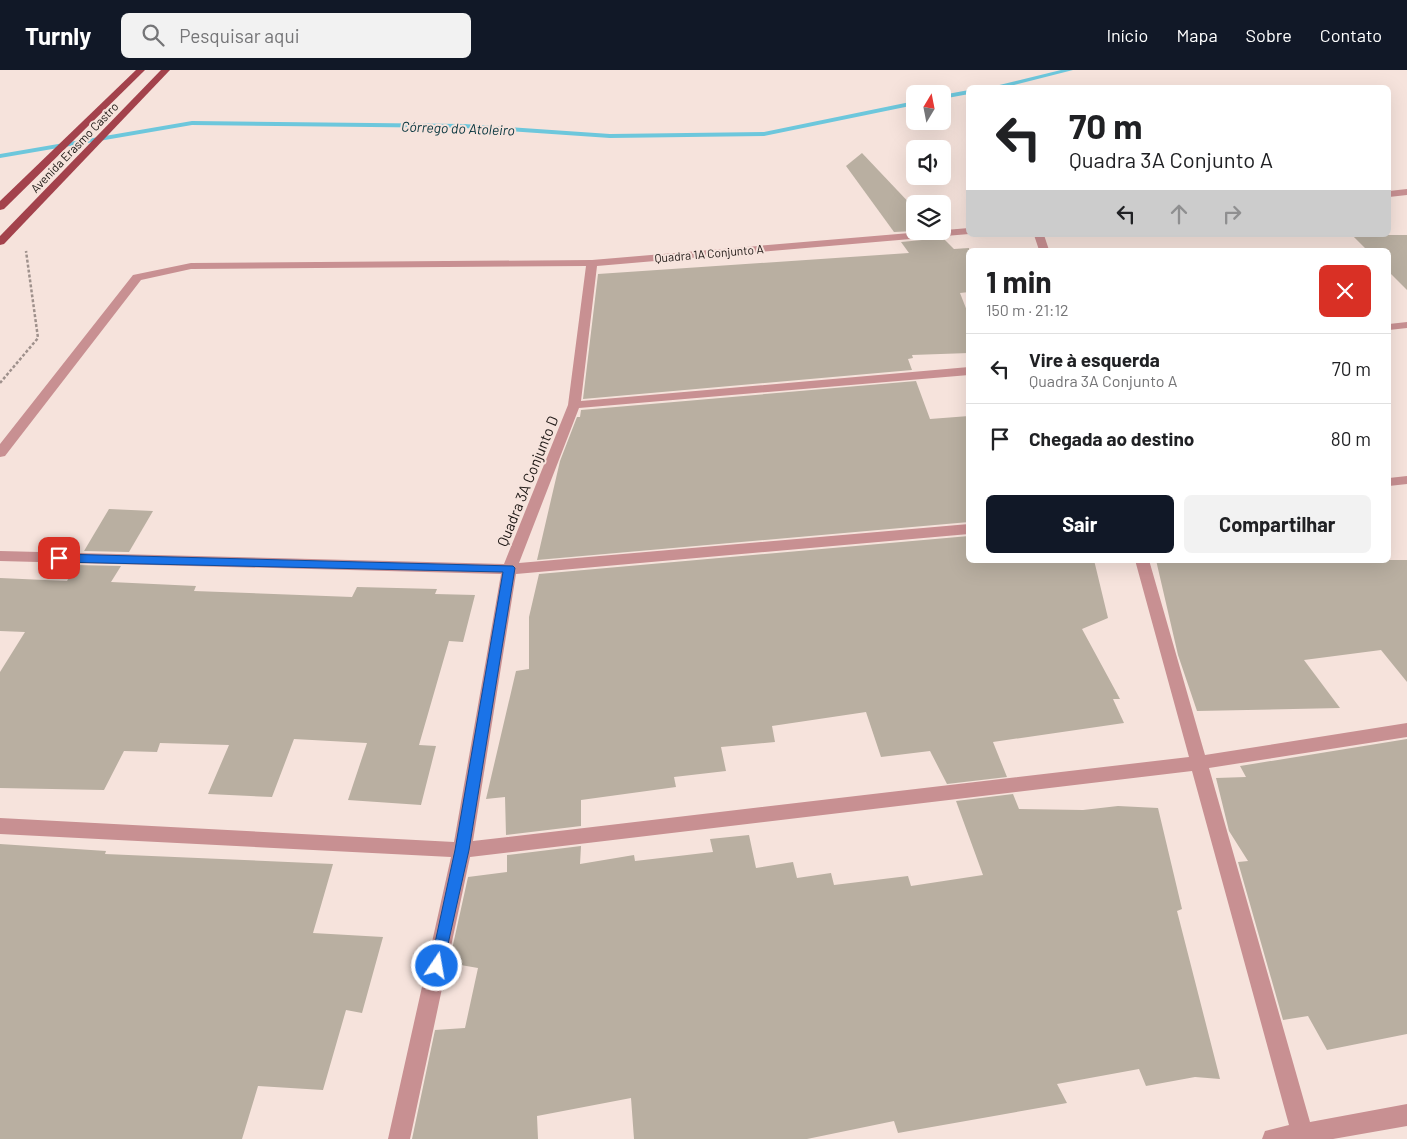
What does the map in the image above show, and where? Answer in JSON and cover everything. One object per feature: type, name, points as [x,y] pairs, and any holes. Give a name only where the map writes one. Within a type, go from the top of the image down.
[{"type":"main road","name":"Avenida Erasmo Castro","points":[[0,207],[141,70]]},
{"type":"main road","name":"Avenida Erasmo Castro","points":[[0,242],[166,70]]},
{"type":"street","points":[[1391,194],[1407,192]]},
{"type":"street","name":"Quadra 1A Conjunto A","points":[[0,453],[137,277],[192,266],[592,264],[966,231]]},
{"type":"street","points":[[592,264],[574,406],[966,371]]},
{"type":"street","points":[[1391,327],[1407,325]]},
{"type":"street","name":"Quadra 3A Conjunto D","points":[[399,1139],[462,850],[509,568],[574,406]]},
{"type":"street","points":[[1391,482],[1407,480]]},
{"type":"street","points":[[0,556],[509,568],[966,529]]},
{"type":"street","points":[[1143,563],[1304,1137]]},
{"type":"street","points":[[0,826],[462,850],[1199,763],[1407,730]]},
{"type":"street","points":[[1273,1139],[1304,1137],[1407,1115]]},
{"type":"path","points":[[0,384],[38,338],[26,251]]},
{"type":"building","points":[[862,153],[906,199],[906,231],[894,232],[846,166]]},
{"type":"building","points":[[1407,235],[1407,290],[1391,274],[1391,248],[1365,248],[1354,237]]},
{"type":"building","points":[[945,240],[954,249],[966,248],[966,292],[960,293],[966,308],[966,353],[912,355],[913,358],[908,359],[912,370],[583,399],[598,274],[909,253],[901,242]]},
{"type":"building","points":[[916,381],[930,419],[966,416],[966,522],[537,560],[560,461],[577,417],[580,417],[581,410]]},
{"type":"building","points":[[109,509],[153,511],[129,552],[84,551]]},
{"type":"building","points":[[966,536],[966,563],[1095,563],[1108,618],[1082,629],[1120,699],[1113,699],[1124,723],[993,742],[1007,777],[947,784],[930,751],[881,757],[866,712],[772,726],[775,742],[721,747],[726,771],[674,777],[676,787],[581,800],[581,826],[506,835],[505,797],[486,799],[516,671],[529,669],[529,617],[539,574]]},
{"type":"building","points":[[1391,560],[1407,560],[1407,682],[1381,650],[1304,660],[1340,708],[1197,711],[1178,655],[1157,563],[1391,563]]},
{"type":"building","points":[[76,565],[121,566],[111,582],[196,586],[194,591],[352,597],[357,587],[437,589],[435,594],[475,595],[463,642],[449,641],[419,745],[436,746],[421,805],[348,800],[367,743],[294,739],[272,797],[208,794],[229,745],[160,743],[157,752],[124,751],[104,790],[0,788],[0,672],[25,632],[0,631],[0,578],[67,581]]},
{"type":"building","points":[[1407,739],[1407,1034],[1327,1050],[1308,1016],[1283,1020],[1238,862],[1248,861],[1229,831],[1216,778],[1246,777],[1240,766]]},
{"type":"building","points":[[1013,794],[1019,809],[1083,810],[1118,806],[1158,808],[1182,909],[1177,911],[1220,1079],[1195,1077],[1146,1086],[1139,1069],[1057,1084],[1067,1103],[898,1133],[894,1121],[807,1139],[634,1139],[631,1098],[537,1116],[538,1139],[412,1139],[435,1030],[465,1028],[478,968],[449,963],[468,877],[507,872],[507,855],[581,846],[580,864],[634,855],[635,861],[713,852],[710,839],[749,835],[756,868],[793,862],[797,878],[831,873],[834,885],[908,876],[911,886],[983,875],[956,801]]},
{"type":"building","points":[[0,844],[106,851],[105,854],[333,864],[313,933],[383,937],[362,1013],[346,1010],[323,1090],[258,1086],[242,1139],[0,1139]]},
{"type":"waterway","name":"Córrego do Atoleiro","points":[[1003,85],[1070,70]]},
{"type":"waterway","name":"Córrego do Atoleiro","points":[[951,95],[966,93]]},
{"type":"waterway","name":"Córrego do Atoleiro","points":[[0,156],[192,123],[464,126],[610,136],[764,134],[906,105]]},
{"type":"route","points":[[59,558],[509,568],[462,850],[437,966]]}]
